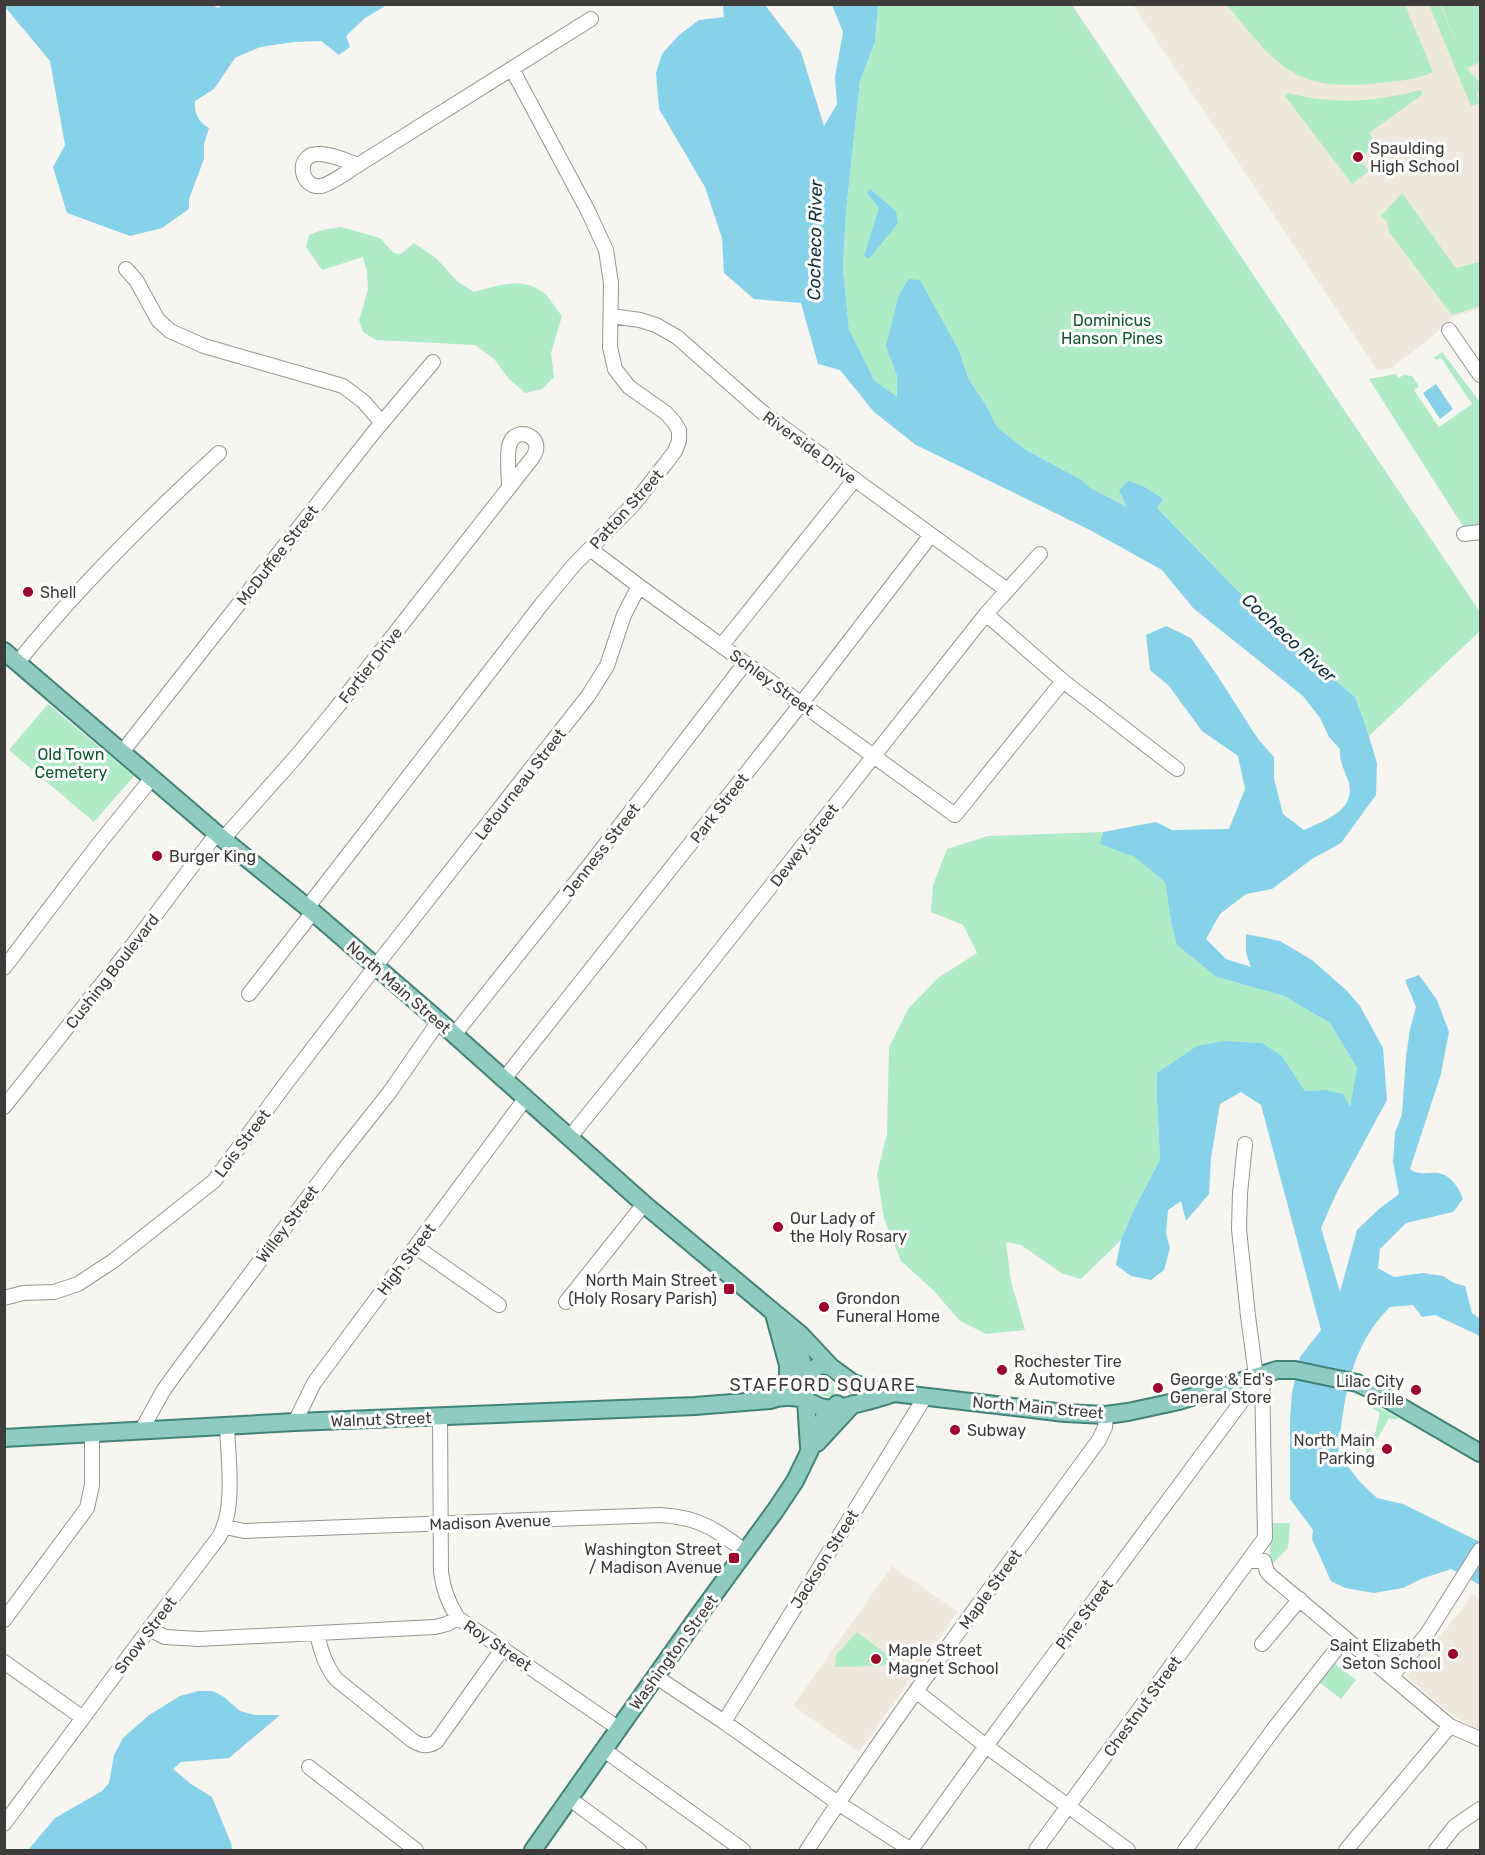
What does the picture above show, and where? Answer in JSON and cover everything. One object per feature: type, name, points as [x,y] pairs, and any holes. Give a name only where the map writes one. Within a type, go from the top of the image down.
[{"type":"main road","name":"North Main Street","points":[[4,651],[439,1021],[644,1204],[801,1335],[837,1371],[853,1383],[894,1393],[1065,1413],[1106,1415],[1179,1401],[1278,1370],[1295,1370],[1357,1383],[1407,1409],[1480,1453]]},
{"type":"main road","points":[[774,1314],[788,1365],[788,1383]]},
{"type":"main road","name":"North Main Street","points":[[789,1327],[791,1339],[802,1361],[803,1376]]},
{"type":"main road","name":"North Main Street","points":[[789,1327],[805,1331],[850,1368],[877,1380],[894,1393]]},
{"type":"main road","points":[[822,1365],[837,1371],[846,1383],[845,1394],[840,1401],[832,1408],[819,1406],[806,1400],[802,1383],[803,1376],[822,1365]]},
{"type":"main road","name":"Walnut Street","points":[[764,1401],[770,1391],[803,1376]]},
{"type":"main road","name":"North Main Street","points":[[832,1408],[873,1400],[894,1393]]},
{"type":"main road","name":"Walnut Street","points":[[4,1438],[295,1422],[695,1406],[764,1401],[778,1397],[806,1400]]},
{"type":"main road","name":"Washington Street","points":[[806,1400],[810,1450]]},
{"type":"main road","points":[[764,1401],[796,1413],[808,1422]]},
{"type":"main road","points":[[810,1450],[853,1404]]},
{"type":"main road","name":"Washington Street","points":[[532,1851],[795,1481],[822,1419],[832,1408]]},
{"type":"street","points":[[358,165],[591,19]]},
{"type":"street","name":"Patton Street","points":[[249,994],[541,605],[573,567],[633,505],[666,463],[679,441],[679,430],[666,413],[629,387],[615,369],[610,347],[612,316],[610,272],[606,250],[598,230],[512,69]]},
{"type":"street","points":[[126,269],[136,280],[158,320],[170,331],[204,346],[343,386],[364,402],[382,423]]},
{"type":"street","name":"Riverside Drive","points":[[612,316],[648,322],[667,330],[762,412],[1006,590]]},
{"type":"street","points":[[1449,330],[1480,375]]},
{"type":"street","name":"McDuffee Street","points":[[123,751],[382,423],[434,362]]},
{"type":"street","points":[[18,662],[45,628],[86,584],[192,477],[219,453]]},
{"type":"street","points":[[722,645],[855,479]]},
{"type":"street","name":"Fortier Drive","points":[[220,836],[294,759],[334,711],[509,486]]},
{"type":"street","points":[[1464,534],[1480,532]]},
{"type":"street","name":"Park Street","points":[[504,1079],[801,704],[931,535]]},
{"type":"street","name":"Schley Street","points":[[590,549],[955,815],[1063,681]]},
{"type":"street","name":"Dewey Street","points":[[570,1137],[722,949],[986,614],[1040,554]]},
{"type":"street","name":"Letourneau Street","points":[[375,967],[600,679],[624,615],[639,586]]},
{"type":"street","points":[[986,614],[1063,681],[1178,769]]},
{"type":"street","name":"Jenness Street","points":[[454,1035],[746,663]]},
{"type":"street","points":[[4,968],[152,778]]},
{"type":"street","name":"Cushing Boulevard","points":[[4,1107],[220,836]]},
{"type":"street","name":"Lois Street","points":[[4,1298],[23,1293],[54,1292],[78,1284],[113,1261],[204,1191],[223,1171],[284,1086],[375,967]]},
{"type":"street","name":"Willey Street","points":[[141,1431],[157,1401],[181,1366],[408,1068],[439,1021]]},
{"type":"street","name":"High Street","points":[[295,1422],[314,1383],[525,1099]]},
{"type":"street","points":[[1245,1144],[1239,1229],[1248,1316],[1259,1375],[1264,1561],[1267,1572],[1450,1726],[1480,1739]]},
{"type":"street","points":[[566,1302],[644,1204]]},
{"type":"street","points":[[416,1246],[499,1305]]},
{"type":"street","name":"Pine Street","points":[[911,1850],[1259,1375]]},
{"type":"street","name":"Jackson Street","points":[[724,1722],[925,1396]]},
{"type":"street","name":"Maple Street","points":[[807,1851],[838,1803],[1099,1440],[1105,1427],[1106,1415]]},
{"type":"street","name":"Roy Street","points":[[440,1416],[440,1524],[443,1586],[447,1600],[458,1618],[618,1728]]},
{"type":"street","name":"Snow Street","points":[[4,1824],[225,1527],[230,1499],[227,1426]]},
{"type":"street","points":[[4,1620],[87,1508],[92,1485],[92,1433]]},
{"type":"street","name":"Madison Avenue","points":[[225,1527],[244,1531],[650,1515],[678,1516],[689,1518],[711,1528],[746,1552]]},
{"type":"street","name":"Chestnut Street","points":[[1036,1851],[1265,1538]]},
{"type":"street","points":[[1392,1677],[1426,1634],[1480,1550]]},
{"type":"street","points":[[1248,1561],[1264,1561]]},
{"type":"street","points":[[1262,1644],[1300,1599]]},
{"type":"street","points":[[149,1629],[165,1637],[178,1639],[435,1627],[458,1618]]},
{"type":"street","points":[[317,1634],[322,1656],[328,1670],[336,1679],[414,1741],[428,1746],[436,1742],[503,1648]]},
{"type":"street","points":[[1185,1851],[1276,1726],[1345,1638]]},
{"type":"street","points":[[4,1662],[83,1718]]},
{"type":"street","points":[[655,1676],[838,1803],[911,1850]]},
{"type":"street","points":[[917,1692],[1128,1851]]},
{"type":"street","points":[[1346,1851],[1450,1726]]},
{"type":"street","points":[[604,1750],[743,1851]]},
{"type":"street","points":[[309,1767],[416,1851]]},
{"type":"street","points":[[570,1799],[639,1851]]},
{"type":"street","points":[[1436,1851],[1455,1826],[1480,1809]]},
{"type":"shaded area","name":"Spaulding High School","points":[[1133,5],[1480,5],[1480,309],[1453,317],[1392,368],[1377,370]]},
{"type":"shaded area","name":"Maple Street Magnet School","points":[[892,1566],[958,1612],[859,1752],[793,1706]]},
{"type":"shaded area","name":"Saint Elizabeth Seton School","points":[[1472,1593],[1480,1600],[1480,1731],[1453,1716],[1406,1676],[1463,1608]]},
{"type":"green space","name":"Dominicus Hanson Pines","points":[[878,5],[1072,5],[1480,612],[1480,631],[1369,736],[1355,697],[1279,633],[1157,508],[1163,499],[1129,508],[1089,488],[1080,479],[1026,450],[997,427],[969,380],[959,351],[899,294],[887,345],[897,376],[897,398],[874,380],[849,329],[843,269],[846,212],[860,81],[875,42]]},
{"type":"green space","points":[[1227,5],[1405,5],[1433,72],[1407,80],[1350,85],[1326,84],[1307,79],[1290,71],[1275,59]]},
{"type":"green space","points":[[1429,5],[1440,5],[1461,54],[1441,5],[1480,5],[1480,62],[1467,68],[1480,82],[1480,93],[1476,91],[1480,103],[1471,106]]},
{"type":"green space","points":[[1420,90],[1423,94],[1369,133],[1377,145],[1359,158],[1369,171],[1352,184],[1285,96],[1289,93],[1322,99],[1355,100],[1387,97]]},
{"type":"green space","points":[[1402,193],[1456,268],[1480,262],[1480,306],[1452,315],[1389,232],[1387,222],[1381,216]]},
{"type":"green space","points":[[341,227],[380,238],[394,253],[401,254],[414,243],[436,258],[458,282],[474,292],[501,285],[519,284],[536,288],[544,293],[562,316],[551,353],[554,377],[542,389],[525,393],[509,379],[494,359],[475,345],[376,340],[363,332],[359,320],[368,290],[363,257],[322,270],[306,247],[309,235]]},
{"type":"green space","points":[[1442,352],[1480,402],[1480,528],[1466,531],[1369,379],[1396,374],[1398,378],[1404,375],[1412,376],[1419,386],[1414,390],[1439,427],[1472,404],[1441,358],[1436,360],[1434,358]]},
{"type":"green space","name":"Old Town Cemetery","points":[[48,704],[134,776],[94,822],[9,750]]},
{"type":"green space","points":[[1103,832],[1101,844],[1135,856],[1165,882],[1171,921],[1217,977],[1284,996],[1330,1023],[1357,1068],[1350,1108],[1325,1090],[1305,1091],[1282,1056],[1157,1101],[1160,1160],[1135,1207],[1121,1240],[1081,1279],[1063,1274],[1021,1245],[1006,1242],[1011,1281],[1025,1330],[986,1334],[960,1321],[934,1291],[901,1261],[884,1219],[877,1174],[887,1134],[889,1047],[908,1009],[938,978],[977,953],[963,925],[931,912],[933,885],[947,849],[988,836]]},
{"type":"green space","points":[[822,1375],[828,1378],[833,1385],[834,1394],[829,1397],[818,1394],[813,1389],[814,1379]]},
{"type":"green space","points":[[1373,1404],[1398,1418],[1396,1420],[1389,1418],[1365,1458],[1368,1438],[1374,1438],[1380,1413],[1372,1408]]},
{"type":"green space","points":[[1271,1523],[1290,1523],[1288,1548],[1272,1564],[1270,1557]]},
{"type":"green space","points":[[857,1632],[894,1660],[881,1666],[835,1667],[836,1655]]},
{"type":"green space","points":[[1334,1663],[1356,1680],[1341,1699],[1319,1682]]},
{"type":"water","points":[[224,4],[387,5],[365,18],[346,36],[350,47],[339,55],[321,41],[260,47],[235,58],[214,89],[195,101],[198,117],[209,128],[204,144],[204,159],[189,199],[189,209],[162,228],[130,236],[67,213],[53,167],[65,145],[50,61],[5,5],[212,5],[218,8]]},
{"type":"water","name":"Cocheco River","points":[[723,5],[765,5],[801,52],[824,126],[837,104],[835,77],[843,32],[832,5],[878,5],[875,42],[860,81],[846,212],[843,269],[849,329],[874,380],[897,397],[897,376],[886,346],[899,294],[909,279],[920,280],[959,351],[969,380],[997,427],[1026,450],[1127,507],[1119,490],[1128,481],[1143,486],[1163,499],[1157,508],[1279,633],[1355,697],[1377,763],[1376,795],[1341,843],[1312,859],[1272,889],[1246,894],[1220,914],[1206,939],[1226,959],[1251,967],[1246,953],[1246,934],[1280,941],[1312,960],[1346,990],[1360,1006],[1383,1048],[1387,1100],[1336,1194],[1321,1228],[1340,1292],[1357,1230],[1399,1194],[1393,1162],[1395,1133],[1402,1114],[1406,1057],[1416,1007],[1405,980],[1419,975],[1437,1000],[1449,1032],[1441,1074],[1410,1169],[1447,1176],[1457,1186],[1463,1199],[1453,1212],[1406,1223],[1380,1249],[1378,1268],[1394,1277],[1423,1273],[1443,1276],[1454,1283],[1465,1286],[1472,1313],[1480,1319],[1480,1336],[1435,1315],[1422,1317],[1413,1305],[1390,1307],[1365,1339],[1357,1357],[1346,1394],[1338,1454],[1361,1483],[1377,1498],[1403,1504],[1480,1542],[1480,1585],[1451,1569],[1403,1588],[1374,1593],[1345,1588],[1331,1581],[1312,1539],[1313,1530],[1290,1499],[1292,1393],[1300,1357],[1321,1330],[1261,1105],[1241,1092],[1220,1104],[1211,1158],[1209,1194],[1186,1221],[1181,1201],[1168,1210],[1166,1233],[1170,1248],[1164,1270],[1151,1280],[1131,1276],[1116,1265],[1121,1240],[1135,1207],[1160,1160],[1157,1073],[1197,1046],[1224,1041],[1262,1043],[1282,1056],[1305,1091],[1325,1090],[1343,1094],[1350,1107],[1357,1068],[1330,1023],[1284,996],[1217,977],[1177,945],[1165,882],[1135,857],[1100,844],[1103,832],[1156,822],[1172,830],[1229,829],[1245,789],[1238,756],[1202,731],[1169,686],[1150,670],[1146,635],[1166,626],[1191,638],[1258,739],[1274,757],[1274,779],[1283,814],[1304,830],[1338,813],[1348,799],[1350,790],[1341,761],[1340,749],[1329,737],[1320,718],[1303,696],[1193,608],[1162,570],[1090,530],[916,445],[874,412],[840,370],[818,364],[801,303],[754,299],[724,273],[722,238],[705,187],[659,109],[656,73],[662,54],[679,35],[699,20],[724,17]]},
{"type":"water","points":[[870,189],[896,211],[898,223],[869,259],[864,256],[879,208],[867,193]]},
{"type":"water","points":[[1436,384],[1453,409],[1440,419],[1423,393]]},
{"type":"water","points":[[199,1691],[213,1691],[240,1711],[255,1715],[280,1715],[229,1758],[181,1762],[173,1769],[212,1797],[232,1850],[28,1850],[55,1818],[102,1791],[109,1783],[114,1755],[123,1738],[149,1715],[180,1696]]},
{"type":"place","name":"Spaulding High School","points":[[1358,157]]},
{"type":"place","name":"Shell","points":[[28,592]]},
{"type":"place","name":"Burger King","points":[[157,856]]},
{"type":"place","name":"Our Lady of the Holy Rosary","points":[[778,1227]]},
{"type":"place","name":"North Main Street (Holy Rosary Parish)","points":[[729,1289]]},
{"type":"place","name":"Grondon Funeral Home","points":[[824,1307]]},
{"type":"place","name":"Rochester Tire & Automotive","points":[[1002,1370]]},
{"type":"place","name":"George & Ed's General Store","points":[[1158,1388]]},
{"type":"place","name":"Lilac City Grille","points":[[1416,1390]]},
{"type":"place","name":"Subway","points":[[955,1430]]},
{"type":"place","name":"North Main Parking","points":[[1387,1449]]},
{"type":"place","name":"Washington Street / Madison Avenue","points":[[734,1558]]},
{"type":"place","name":"Saint Elizabeth Seton School","points":[[1453,1654]]},
{"type":"place","name":"Maple Street Magnet School","points":[[876,1659]]},
{"type":"district","name":"STAFFORD SQUARE","points":[[823,1385]]}]
